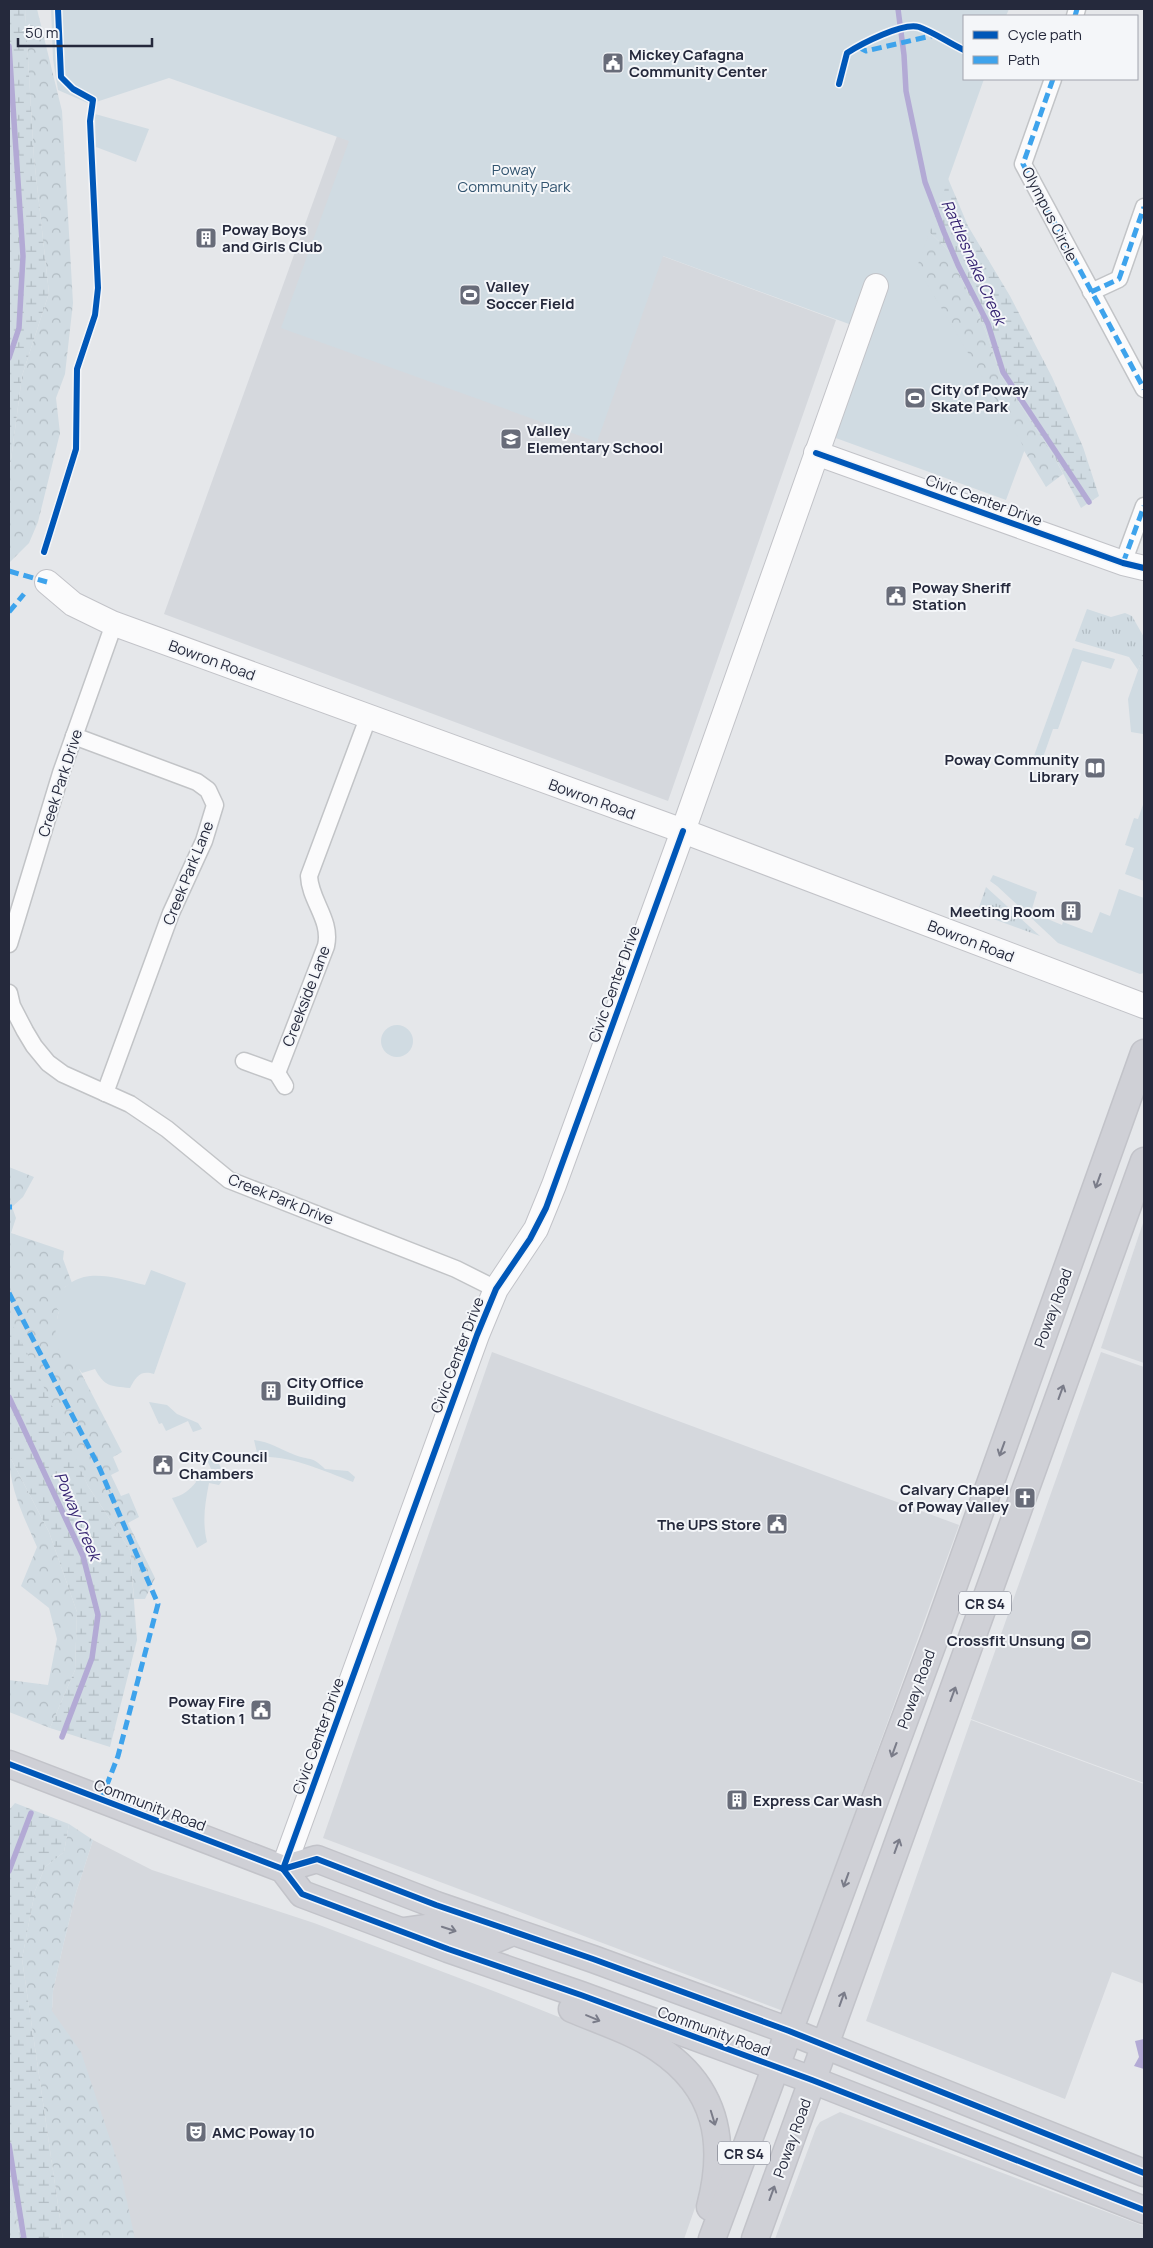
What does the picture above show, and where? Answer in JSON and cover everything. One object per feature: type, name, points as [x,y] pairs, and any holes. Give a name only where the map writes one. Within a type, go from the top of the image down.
[{"type":"main road","points":[[1135,1187],[1123,1182],[1120,1173],[1136,1124],[1140,1064]]},
{"type":"main road","name":"Poway Road","points":[[712,2239],[954,1582],[1140,1064]]},
{"type":"main road","name":"Poway Road","points":[[755,2239],[1144,1161]]},
{"type":"main road","points":[[1052,1417],[1044,1415],[1040,1410],[1038,1399],[1075,1294],[1078,1270],[1074,1249]]},
{"type":"main road","points":[[998,1568],[997,1525],[1030,1428],[1024,1415],[1016,1410]]},
{"type":"main road","points":[[926,1768],[915,1750],[916,1738],[950,1642],[954,1582]]},
{"type":"main road","name":"Community Road","points":[[9,1764],[283,1869],[302,1894],[456,1952],[589,1998],[812,2080],[1144,2210]]},
{"type":"main road","name":"Community Road","points":[[283,1869],[317,1860],[789,2031],[1144,2173]]},
{"type":"main road","points":[[401,1931],[439,1926],[489,1942],[514,1932]]},
{"type":"main road","points":[[456,1952],[481,1972],[614,2027],[658,2048],[693,2079],[711,2111],[717,2132],[719,2153],[716,2184],[702,2239]]},
{"type":"main road","points":[[1094,2191],[1099,2180],[1104,2176],[1144,2187]]},
{"type":"street","name":"Olympus Circle","points":[[1053,80],[1023,164],[1144,389]]},
{"type":"street","points":[[1091,292],[1119,279],[1144,207]]},
{"type":"street","name":"Civic Center Drive","points":[[283,1869],[477,1335],[496,1289],[530,1240],[546,1208],[684,831],[876,286]]},
{"type":"street","name":"Civic Center Drive","points":[[816,453],[1134,566]]},
{"type":"street","points":[[1134,566],[1144,506]]},
{"type":"street","name":"Bowron Road","points":[[47,582],[73,604],[114,624],[368,718],[684,831],[1144,1006]]},
{"type":"street","name":"Creek Park Drive","points":[[9,944],[74,736],[114,624]]},
{"type":"street","name":"Creekside Lane","points":[[244,1061],[281,1080],[328,937],[327,925],[310,886],[309,876],[368,718]]},
{"type":"street","name":"Creek Park Lane","points":[[74,736],[197,782],[208,790],[215,805],[204,841],[171,913],[104,1093]]},
{"type":"street","name":"Creek Park Drive","points":[[9,993],[12,1006],[34,1046],[48,1063],[63,1074],[130,1104],[167,1129],[229,1180],[456,1269],[496,1289]]},
{"type":"shaded area","name":"Valley Elementary School","points":[[337,136],[836,320],[668,801],[164,614]]},
{"type":"shaded area","points":[[1144,1220],[1144,1363],[1101,1348]]},
{"type":"shaded area","points":[[492,1352],[959,1525],[783,2011],[323,1838]]},
{"type":"shaded area","points":[[1101,1352],[1144,1367],[1144,1783],[971,1719]]},
{"type":"shaded area","points":[[971,1720],[1144,1784],[1144,1984],[1112,1972],[1065,2099],[866,2021]]},
{"type":"shaded area","points":[[93,1840],[152,1870],[314,1923],[639,2049],[683,2084],[704,2130],[706,2146],[701,2191],[684,2239],[128,2239],[52,2012],[53,1991],[63,1946],[76,1893]]},
{"type":"shaded area","points":[[1144,2039],[1144,2069],[1134,2066],[1139,2057],[1135,2041]]},
{"type":"shaded area","points":[[840,2112],[1144,2226],[1144,2239],[775,2239],[816,2128],[820,2122]]},
{"type":"green space","points":[[9,9],[25,9],[34,158],[49,293],[22,376],[9,475]]},
{"type":"green space","points":[[25,9],[37,9],[62,111],[73,303],[65,374],[56,398],[60,433],[38,522],[29,543],[9,563],[9,475],[22,376],[49,293],[34,158]]},
{"type":"green space","name":"Poway Community Park","points":[[51,9],[1009,9],[1006,15],[963,15],[963,80],[984,80],[917,267],[1025,449],[1006,500],[833,437],[871,332],[663,256],[597,442],[281,328],[349,141],[169,78],[90,104],[58,90],[53,59]]},
{"type":"green space","points":[[95,114],[149,129],[136,162],[96,147]]},
{"type":"green space","points":[[944,169],[968,226],[1010,296],[1052,377],[1083,447],[1099,496],[1081,508],[1054,456],[1000,374],[986,332],[949,251],[922,225]]},
{"type":"green space","points":[[922,225],[949,251],[986,332],[1000,374],[1054,456],[1063,474],[1046,487],[909,261]]},
{"type":"green space","points":[[1087,609],[1111,617],[1125,613],[1132,616],[1141,632],[1144,653],[1138,670],[1129,657],[1075,641]]},
{"type":"green space","points":[[1141,632],[1144,637],[1144,652]]},
{"type":"green space","points":[[1073,648],[1115,659],[1111,669],[1082,661],[1058,729],[1053,729],[1040,766],[1031,764]]},
{"type":"green space","points":[[1144,653],[1143,734],[1131,732],[1128,699]]},
{"type":"green space","points":[[1144,802],[1144,881],[1125,874],[1134,848],[1125,845],[1134,818],[1138,819]]},
{"type":"green space","points":[[993,875],[1037,892],[1031,912],[1062,925],[1063,922],[1092,933],[1100,912],[1110,916],[1119,889],[1144,898],[1144,973],[1140,974],[1058,943],[990,881]]},
{"type":"green space","points":[[986,887],[1040,936],[977,913]]},
{"type":"green space","points":[[397,1025],[408,1030],[413,1041],[408,1052],[397,1057],[386,1052],[381,1041],[386,1030]]},
{"type":"green space","points":[[9,1167],[34,1177],[23,1197],[12,1207],[16,1218],[11,1233],[64,1251],[63,1259],[72,1283],[65,1287],[57,1319],[78,1367],[122,1452],[113,1457],[119,1471],[111,1475],[121,1496],[129,1493],[139,1517],[128,1523],[155,1578],[145,1599],[134,1599],[130,1550],[88,1486],[9,1321]]},
{"type":"green space","points":[[151,1270],[186,1283],[154,1374],[145,1373],[139,1375],[130,1388],[118,1387],[105,1382],[95,1369],[82,1373],[60,1352],[56,1341],[56,1322],[59,1311],[53,1304],[71,1282],[82,1278],[106,1276],[145,1285]]},
{"type":"green space","points":[[9,1318],[37,1372],[88,1486],[130,1550],[137,1640],[110,1747],[50,1728],[75,1670],[77,1612],[49,1532],[9,1455]]},
{"type":"green space","points":[[149,1402],[167,1405],[177,1414],[198,1423],[202,1429],[193,1432],[188,1421],[166,1431],[162,1423],[159,1424]]},
{"type":"green space","points":[[254,1440],[265,1442],[295,1455],[313,1460],[325,1469],[348,1471],[355,1477],[353,1482],[295,1461],[258,1457]]},
{"type":"green space","points":[[214,1454],[225,1476],[219,1485],[209,1483],[204,1520],[207,1542],[197,1548],[172,1498],[188,1490],[196,1482],[195,1479],[212,1471],[207,1460]]},
{"type":"green space","points":[[9,1455],[49,1532],[77,1612],[75,1670],[50,1728],[9,1712],[9,1680],[48,1685],[57,1639],[49,1608],[21,1586],[37,1547],[14,1491]]},
{"type":"green space","points":[[15,1803],[69,1824],[64,1852],[45,1867],[35,1891],[22,1959],[63,2239],[20,2239],[9,2179],[9,1810]]},
{"type":"green space","points":[[69,1824],[93,1840],[76,1893],[63,1946],[53,1991],[52,2011],[81,2052],[120,2169],[135,2239],[63,2239],[22,1959],[35,1891],[45,1867],[64,1852]]},
{"type":"green space","points":[[9,2179],[10,2185],[20,2239],[9,2239]]},
{"type":"waterway","name":"Rattlesnake Creek","points":[[898,9],[904,55],[906,91],[925,182],[944,232],[958,265],[988,324],[1003,372],[1089,502]]},
{"type":"waterway","name":"Poway Creek","points":[[9,46],[23,256],[19,328],[9,358]]},
{"type":"waterway","name":"Poway Creek","points":[[9,1397],[83,1556],[98,1615],[92,1658],[62,1737]]},
{"type":"waterway","name":"Poway Creek","points":[[9,1871],[31,1813]]},
{"type":"waterway","name":"Poway Creek","points":[[9,2145],[24,2239]]},
{"type":"marked path","points":[[1075,15],[1077,9]]},
{"type":"marked path","points":[[858,47],[866,51],[935,35]]},
{"type":"marked path","points":[[1053,80],[1023,164],[1144,389]]},
{"type":"marked path","points":[[1091,292],[1119,279],[1144,207]]},
{"type":"marked path","points":[[1123,563],[1144,506]]},
{"type":"marked path","points":[[9,571],[47,582]]},
{"type":"marked path","points":[[9,612],[24,594]]},
{"type":"marked path","points":[[9,1293],[99,1467],[158,1604],[118,1756],[101,1800]]},
{"type":"cycle path","points":[[44,552],[76,449],[77,369],[95,315],[98,288],[90,121],[93,100],[73,89],[61,77],[58,9]]},
{"type":"cycle path","points":[[839,84],[847,53],[872,40],[903,28],[919,27],[963,49]]},
{"type":"cycle path","points":[[816,453],[1123,563],[1144,568]]},
{"type":"cycle path","points":[[283,1869],[477,1335],[496,1289],[530,1239],[546,1208],[683,831]]},
{"type":"cycle path","points":[[9,1764],[283,1869],[302,1894],[448,1949],[581,1995],[812,2080],[1144,2210]]},
{"type":"cycle path","points":[[283,1869],[317,1859],[436,1905],[593,1959],[789,2031],[1144,2173]]},
{"type":"place","name":"Mickey Cafagna Community Center","points":[[613,63]]},
{"type":"place","name":"Poway Boys and Girls Club","points":[[206,238]]},
{"type":"place","name":"Valley Soccer Field","points":[[470,295]]},
{"type":"place","name":"City of Poway Skate Park","points":[[915,398]]},
{"type":"place","name":"Valley Elementary School","points":[[511,439]]},
{"type":"place","name":"Poway Sheriff Station","points":[[896,596]]},
{"type":"place","name":"Poway Community Library","points":[[1095,768]]},
{"type":"place","name":"Meeting Room","points":[[1071,911]]},
{"type":"place","name":"City Office Building","points":[[271,1391]]},
{"type":"place","name":"City Council Chambers","points":[[163,1465]]},
{"type":"place","name":"Calvary Chapel of Poway Valley","points":[[1025,1498]]},
{"type":"place","name":"The UPS Store","points":[[777,1524]]},
{"type":"place","name":"Crossfit Unsung","points":[[1081,1640]]},
{"type":"place","name":"Poway Fire Station 1","points":[[261,1710]]},
{"type":"place","name":"Express Car Wash","points":[[737,1800]]},
{"type":"place","name":"AMC Poway 10","points":[[196,2132]]}]
